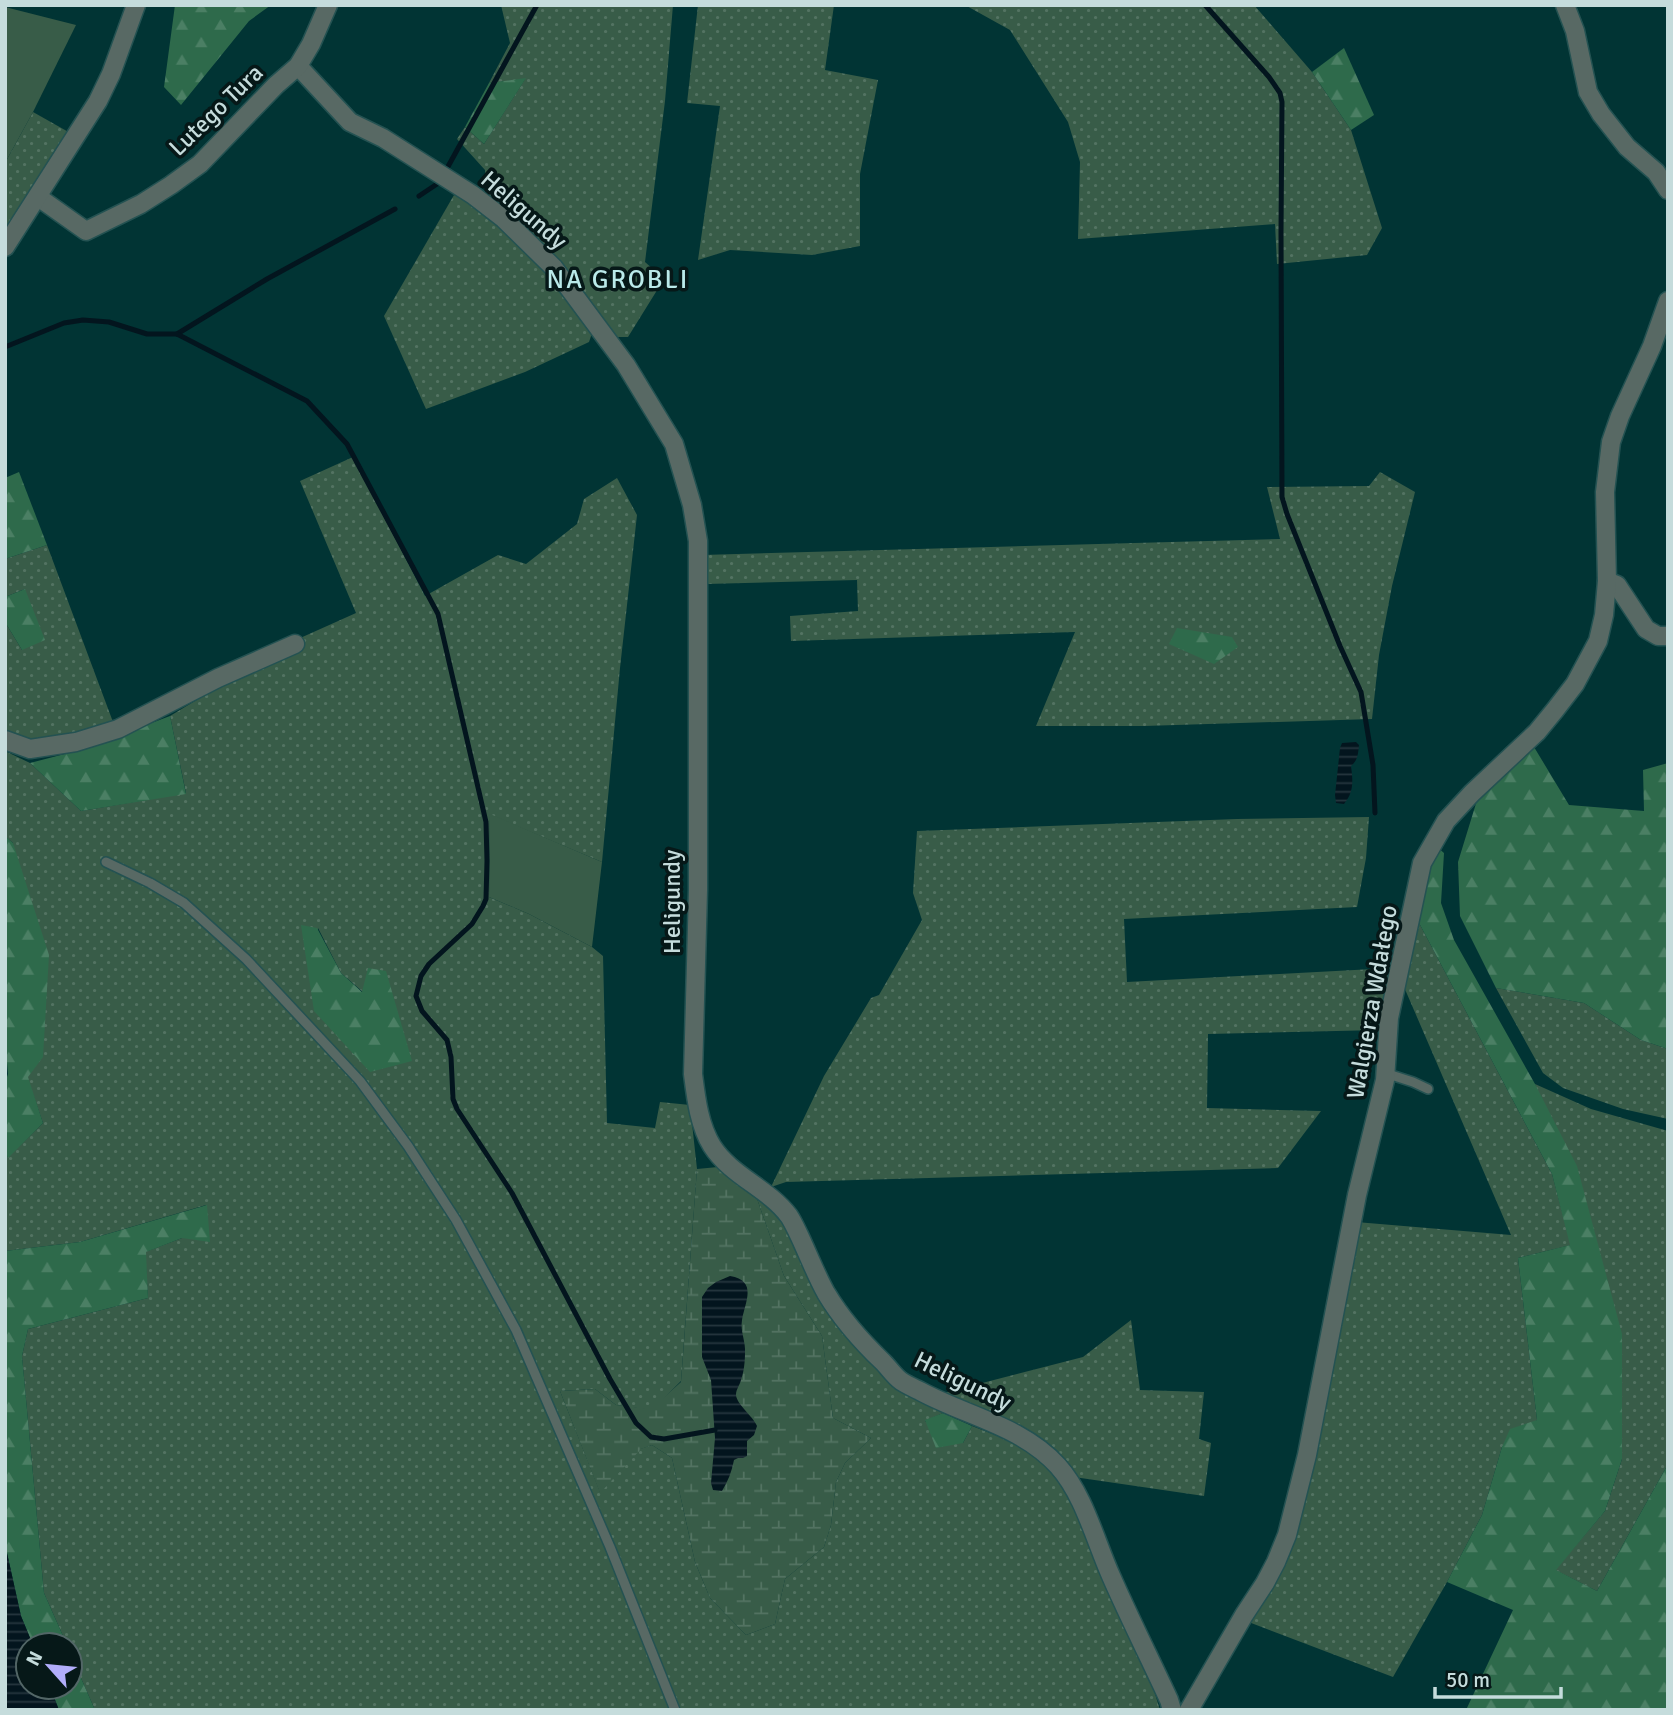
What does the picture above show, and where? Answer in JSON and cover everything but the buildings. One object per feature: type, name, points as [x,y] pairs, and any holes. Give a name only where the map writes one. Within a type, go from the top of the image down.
[{"type":"street","points":[[5,247],[98,101],[111,74],[136,5]]},
{"type":"street","name":"Lutego Tura","points":[[38,197],[86,231],[141,204],[171,185],[200,164],[276,85],[298,66],[328,5]]},
{"type":"street","points":[[1565,5],[1575,32],[1588,92],[1601,114],[1627,147],[1656,172],[1668,190]]},
{"type":"street","name":"Heligundy","points":[[298,66],[350,121],[383,138],[473,195],[505,219],[532,245],[554,268],[608,339],[674,444],[692,505],[698,541],[698,890],[693,1074],[695,1097],[707,1135],[712,1146],[728,1164],[773,1199],[791,1218],[826,1293],[861,1341],[901,1381],[940,1402],[1017,1435],[1039,1448],[1059,1467],[1083,1507],[1110,1575],[1170,1700],[1172,1710]]},
{"type":"street","name":"Walgierza Wdałego","points":[[1189,1710],[1265,1583],[1287,1535],[1307,1455],[1357,1195],[1385,1073],[1389,1018],[1422,863],[1446,821],[1536,732],[1575,684],[1598,641],[1607,582],[1605,492],[1611,442],[1668,301]]},
{"type":"street","points":[[1607,582],[1617,585],[1646,629],[1658,636],[1668,636]]},
{"type":"street","points":[[5,740],[30,749],[76,742],[118,729],[218,678],[295,644]]},
{"type":"lane","points":[[106,862],[184,903],[246,959],[360,1081],[408,1146],[456,1220],[516,1330],[610,1547],[676,1710]]},
{"type":"lane","points":[[1385,1073],[1428,1089]]},
{"type":"green space","points":[[175,5],[271,5],[249,21],[181,105],[164,87]]},
{"type":"green space","points":[[501,5],[673,5],[665,101],[645,262],[664,279],[628,337],[616,337],[535,237],[486,196],[485,170],[457,139],[465,127],[484,144],[525,79],[489,83],[510,43]]},
{"type":"green space","points":[[698,5],[834,5],[825,70],[878,80],[860,174],[860,246],[812,255],[730,250],[698,260],[720,106],[687,103]]},
{"type":"green space","points":[[965,5],[1254,5],[1312,72],[1351,130],[1382,228],[1367,255],[1277,264],[1275,224],[1078,239],[1080,162],[1068,122],[1010,30]]},
{"type":"green space","points":[[5,7],[76,25],[5,163]]},
{"type":"green space","points":[[1344,48],[1374,115],[1351,130],[1312,72]]},
{"type":"green space","points":[[526,78],[484,144],[465,127],[489,83]]},
{"type":"green space","points":[[33,112],[72,134],[5,238],[5,163]]},
{"type":"green space","points":[[454,195],[468,201],[529,246],[593,330],[589,342],[525,372],[426,409],[384,316]]},
{"type":"green space","points":[[353,457],[425,596],[498,555],[526,564],[577,524],[584,499],[617,478],[637,515],[602,862],[490,815],[489,897],[529,914],[592,947],[603,956],[607,1123],[655,1128],[660,1102],[690,1105],[697,1169],[681,1381],[652,1410],[616,1405],[595,1389],[560,1391],[600,1492],[640,1449],[652,1445],[672,1458],[695,1562],[710,1598],[746,1635],[775,1624],[785,1579],[824,1547],[831,1525],[836,1482],[845,1463],[871,1438],[833,1418],[822,1336],[784,1276],[755,1193],[786,1225],[903,1392],[943,1413],[925,1421],[963,1443],[972,1426],[1016,1443],[1040,1458],[1056,1476],[1074,1505],[1098,1570],[1146,1664],[1160,1710],[95,1710],[84,1685],[84,1631],[61,1631],[44,1593],[22,1356],[28,1329],[148,1298],[145,1252],[182,1238],[206,1205],[80,1242],[5,1251],[5,1150],[8,1157],[43,1123],[27,1077],[13,843],[5,836],[5,751],[30,763],[81,811],[186,793],[170,716],[298,639],[356,613],[300,481]],"holes":[[[318,928],[341,973],[363,992],[314,1011]]]},
{"type":"green space","points":[[19,472],[47,545],[5,559],[5,478]]},
{"type":"green space","points":[[1380,472],[1415,492],[1392,586],[1379,655],[1372,719],[1144,726],[1036,726],[1075,632],[791,641],[790,616],[858,611],[857,580],[706,584],[702,555],[1280,539],[1267,487],[1369,486]]},
{"type":"green space","points":[[47,545],[113,722],[72,737],[32,743],[5,733],[5,622],[22,650],[25,589],[5,597],[5,559]]},
{"type":"green space","points":[[25,589],[45,640],[22,650],[5,622],[5,597]]},
{"type":"green space","points":[[1177,628],[1232,637],[1238,647],[1214,664],[1169,644]]},
{"type":"green space","points":[[170,716],[186,794],[81,811],[30,763],[80,750]]},
{"type":"green space","points":[[1534,747],[1569,805],[1644,811],[1643,770],[1668,763],[1668,1049],[1641,1040],[1584,1003],[1496,988],[1460,916],[1458,862],[1478,797]]},
{"type":"green space","points":[[490,814],[602,862],[592,947],[529,914],[489,897]]},
{"type":"green space","points":[[1369,817],[1366,858],[1357,907],[1124,919],[1127,982],[1392,968],[1380,1030],[1208,1034],[1207,1108],[1321,1111],[1278,1168],[786,1182],[771,1187],[824,1076],[871,998],[879,995],[922,920],[913,893],[917,831]]},
{"type":"green space","points":[[5,836],[13,843],[49,955],[43,1057],[28,1077],[43,1123],[8,1158],[5,1150],[5,1083],[8,1074],[5,1041]]},
{"type":"green space","points":[[1437,847],[1444,853],[1441,903],[1454,940],[1535,1084],[1577,1166],[1622,1334],[1622,1459],[1605,1511],[1556,1570],[1597,1591],[1668,1464],[1668,1710],[1466,1710],[1513,1610],[1447,1582],[1482,1515],[1510,1429],[1537,1420],[1518,1258],[1570,1245],[1552,1174],[1418,921],[1423,888]]},
{"type":"green space","points":[[1418,921],[1552,1174],[1571,1245],[1518,1258],[1537,1420],[1502,1447],[1482,1515],[1393,1677],[1246,1621],[1271,1586],[1356,1222],[1511,1235],[1404,987]]},
{"type":"green space","points":[[301,925],[317,928],[341,973],[362,992],[368,968],[386,971],[412,1061],[370,1072],[314,1011]]},
{"type":"green space","points":[[1496,988],[1584,1003],[1641,1040],[1668,1049],[1668,1119],[1623,1109],[1563,1088],[1543,1073]]},
{"type":"green space","points":[[1535,1084],[1591,1109],[1668,1131],[1668,1464],[1597,1591],[1555,1570],[1605,1511],[1622,1459]]},
{"type":"green space","points":[[718,1167],[755,1193],[784,1276],[822,1336],[833,1418],[871,1438],[845,1463],[836,1482],[831,1525],[824,1547],[785,1579],[775,1624],[746,1635],[710,1598],[695,1562],[672,1458],[652,1445],[641,1449],[600,1493],[560,1391],[595,1389],[616,1405],[651,1409],[681,1382],[697,1169]]},
{"type":"green space","points":[[207,1205],[210,1242],[182,1238],[146,1252],[148,1298],[28,1329],[22,1356],[44,1593],[61,1631],[27,1631],[21,1616],[5,1544],[5,1251],[80,1242]]},
{"type":"green space","points":[[1131,1320],[1140,1390],[1204,1392],[1199,1439],[1211,1443],[1204,1496],[1074,1477],[932,1396],[1083,1357]]},
{"type":"green space","points":[[943,1413],[972,1426],[963,1443],[936,1448],[925,1420]]},
{"type":"green space","points":[[84,1685],[95,1710],[59,1710],[55,1701],[84,1701]]},
{"type":"water","points":[[1356,742],[1359,745],[1358,754],[1351,766],[1351,791],[1344,804],[1336,803],[1340,748],[1342,743]]},
{"type":"water","points":[[730,1276],[744,1282],[748,1293],[742,1324],[744,1366],[736,1395],[757,1426],[754,1435],[747,1441],[747,1456],[734,1460],[722,1491],[713,1490],[711,1483],[715,1438],[711,1380],[702,1357],[702,1297],[716,1282]]},
{"type":"water","points":[[5,1544],[21,1616],[27,1631],[14,1631],[14,1701],[55,1701],[59,1710],[5,1710]]},
{"type":"waterway","points":[[445,172],[537,5]]},
{"type":"waterway","points":[[1205,5],[1269,77],[1280,93],[1282,102],[1282,497],[1340,646],[1361,692],[1373,765],[1375,813]]},
{"type":"waterway","points":[[419,196],[440,182]]},
{"type":"waterway","points":[[177,334],[267,279],[395,209]]},
{"type":"waterway","points":[[5,347],[64,323],[83,320],[109,322],[147,334],[177,334],[307,401],[347,444],[438,614],[486,822],[486,899],[472,924],[429,964],[421,976],[416,996],[422,1011],[447,1040],[451,1057],[453,1099],[512,1193],[636,1423],[651,1437],[664,1439],[715,1430]]},
{"type":"district","name":"NA GROBLI","points":[[618,280]]}]
